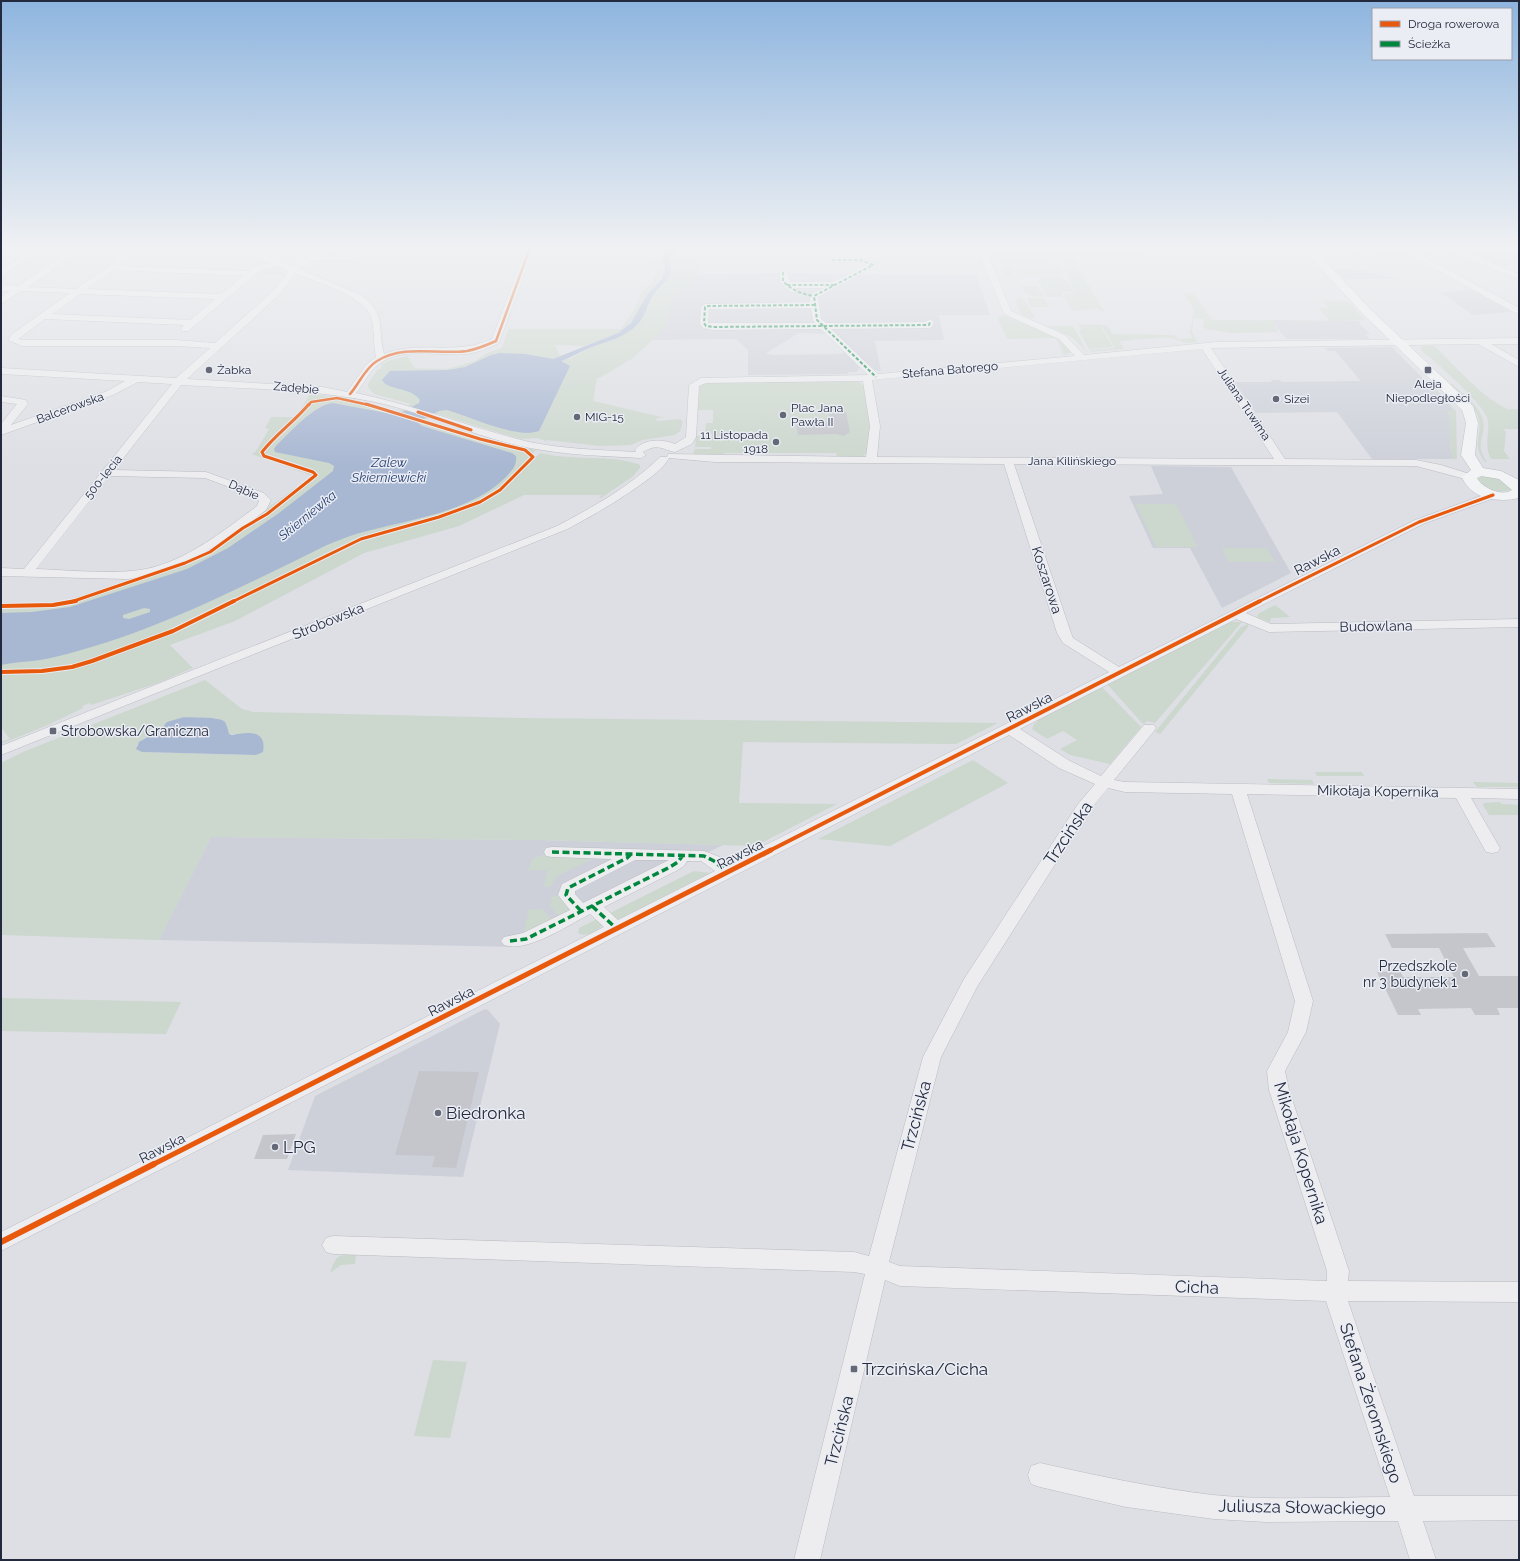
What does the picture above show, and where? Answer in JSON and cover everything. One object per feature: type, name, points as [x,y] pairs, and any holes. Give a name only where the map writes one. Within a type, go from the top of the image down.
[{"type":"main road","points":[[1377,321],[1468,409],[1472,423],[1470,449],[1468,455],[1480,474],[1511,491]]},
{"type":"main road","points":[[1480,474],[1470,482],[1511,491]]},
{"type":"street","points":[[38,321],[15,336],[13,340],[22,343],[175,343],[217,346]]},
{"type":"street","points":[[147,321],[192,323]]},
{"type":"street","points":[[175,343],[174,339],[194,321]]},
{"type":"street","name":"500-lecia","points":[[26,573],[179,381],[245,321]]},
{"type":"street","points":[[377,321],[381,358]]},
{"type":"street","points":[[350,394],[373,364],[381,358],[408,353],[469,350],[485,347],[496,341],[503,321]]},
{"type":"street","points":[[704,321],[706,326],[713,327],[929,325],[930,322]]},
{"type":"street","points":[[818,321],[872,378],[875,426],[871,460]]},
{"type":"street","points":[[1024,321],[1062,337],[1082,358]]},
{"type":"street","name":"Stefana Batorego","points":[[666,454],[690,440],[692,435],[690,432],[694,386],[701,381],[872,378],[1205,346],[1484,343],[1519,341]]},
{"type":"street","points":[[1484,343],[1519,364]]},
{"type":"street","name":"Juliana Tuwima","points":[[1205,346],[1282,463]]},
{"type":"street","points":[[379,347],[408,353]]},
{"type":"street","name":"Zadębie","points":[[1,371],[301,388],[350,394],[405,408],[496,437],[530,445],[580,452],[641,452]]},
{"type":"street","name":"Balcerowska","points":[[1,432],[110,394],[138,378]]},
{"type":"street","points":[[1,399],[16,400],[22,402],[23,404],[1,432]]},
{"type":"street","points":[[641,452],[649,445],[666,454]]},
{"type":"street","points":[[641,452],[666,454]]},
{"type":"street","name":"Jana Kilińskiego","points":[[666,454],[714,459],[1423,464],[1480,474]]},
{"type":"street","name":"Strobowska","points":[[1,751],[561,528],[589,514],[653,470],[666,454]]},
{"type":"street","name":"Koszarowa","points":[[1008,461],[1064,633],[1068,640],[1119,674]]},
{"type":"street","name":"Dąbie","points":[[26,573],[128,575],[149,573],[200,551],[220,539],[262,508],[265,500],[260,495],[206,475],[105,473]]},
{"type":"street","name":"Rawska","points":[[1,1242],[1412,525],[1464,505],[1511,491]]},
{"type":"street","points":[[1,572],[26,573]]},
{"type":"street","name":"Budowlana","points":[[1236,614],[1268,628],[1519,623]]},
{"type":"street","name":"Trzcińska","points":[[807,1560],[854,1369],[877,1267],[932,1057],[970,984],[1083,808],[1149,728]]},
{"type":"street","name":"Mikołaja Kopernika","points":[[1010,729],[1082,775],[1104,783],[1142,788],[1519,794]]},
{"type":"street","name":"Mikołaja Kopernika","points":[[1238,789],[1304,1001],[1297,1032],[1276,1071],[1279,1090],[1338,1271],[1338,1291]]},
{"type":"street","points":[[1461,793],[1492,848]]},
{"type":"street","points":[[552,852],[683,854],[707,857],[727,872]]},
{"type":"street","points":[[617,929],[566,894],[568,888],[627,858],[632,853]]},
{"type":"street","points":[[510,941],[526,939],[675,865],[681,859],[683,854]]},
{"type":"street","name":"Cicha","points":[[333,1245],[854,1262],[877,1267],[900,1276],[1338,1291],[1519,1292]]},
{"type":"street","name":"Stefana Żeromskiego","points":[[1338,1291],[1337,1300],[1423,1560]]},
{"type":"street","name":"Juliusza Słowackiego","points":[[1040,1475],[1126,1495],[1214,1507],[1266,1510],[1519,1508]]},
{"type":"shaded area","points":[[626,321],[632,321],[618,333],[584,346],[555,345],[560,356],[570,359],[590,348],[627,333],[636,321],[667,321],[667,326],[633,358],[597,378],[593,401],[665,418],[657,418],[656,421],[680,419],[683,422],[680,431],[675,435],[643,440],[630,445],[600,446],[546,441],[537,438],[522,439],[438,414],[425,420],[489,440],[536,450],[530,456],[537,456],[540,453],[565,457],[605,458],[640,465],[640,468],[632,477],[601,498],[599,498],[602,495],[524,495],[459,526],[364,553],[235,621],[170,645],[193,668],[158,683],[91,705],[90,703],[82,706],[83,708],[48,725],[1,744],[1,742],[10,739],[1,727],[1,603],[28,604],[65,601],[154,573],[206,551],[313,476],[252,454],[256,451],[269,429],[265,428],[271,417],[296,417],[310,394],[348,398],[399,411],[411,404],[374,394],[368,387],[368,384],[378,369],[381,369],[382,364],[407,356],[415,368],[447,369],[475,361],[487,353],[502,348],[508,329],[621,329]]},
{"type":"shaded area","points":[[667,321],[940,321],[944,340],[875,341],[881,371],[875,370],[870,365],[862,366],[856,372],[848,372],[848,374],[748,375],[748,350],[736,339],[652,340],[667,326]],"holes":[[[799,333],[828,334],[846,352],[841,354],[771,355],[766,353]]]},
{"type":"shaded area","points":[[999,321],[1017,321],[1058,337],[1072,352],[1064,355],[1056,338],[1007,339]]},
{"type":"shaded area","points":[[1192,321],[1194,321],[1192,332],[1197,342],[1185,343],[1174,339],[1153,338],[1120,342],[1124,349],[1091,352],[1090,350],[1115,348],[1101,325],[1107,325],[1113,334],[1174,335],[1178,339],[1193,338],[1190,333]]},
{"type":"shaded area","points":[[1204,321],[1345,321],[1293,323],[1292,321],[1273,321],[1278,332],[1231,333],[1206,329],[1203,327]]},
{"type":"shaded area","points":[[1272,321],[1359,321],[1361,322],[1359,323],[1370,334],[1365,334],[1370,339],[1286,339]]},
{"type":"shaded area","points":[[1079,325],[1100,325],[1113,347],[1089,349],[1079,331],[1081,330]]},
{"type":"shaded area","points":[[1048,326],[1073,326],[1087,352],[1073,338]]},
{"type":"shaded area","points":[[1422,346],[1434,346],[1478,389],[1497,403],[1508,409],[1519,409],[1519,429],[1503,429],[1506,432],[1504,451],[1510,459],[1491,459],[1487,444],[1488,423],[1484,411],[1438,364],[1424,353],[1421,349]]},
{"type":"shaded area","points":[[1392,347],[1455,411],[1448,411],[1451,424],[1450,448],[1454,459],[1372,459],[1337,412],[1256,413],[1235,382],[1271,382],[1272,380],[1279,380],[1282,382],[1361,381],[1335,351],[1328,351],[1325,348]]},
{"type":"shaded area","name":"Plac Jana Pawła II","points":[[707,382],[859,382],[864,386],[869,413],[869,444],[867,452],[862,457],[837,457],[836,453],[724,453],[723,457],[695,455],[693,453],[695,449],[711,449],[711,447],[695,447],[696,436],[712,436],[712,434],[705,434],[706,423],[713,423],[713,410],[696,410],[698,387]]},
{"type":"shaded area","points":[[1449,384],[1452,384],[1469,399],[1480,412],[1484,423],[1481,449],[1487,462],[1485,462],[1478,449],[1480,429],[1476,412],[1469,403]]},
{"type":"shaded area","points":[[1433,389],[1436,389],[1456,411],[1457,459],[1450,459],[1453,457],[1450,446],[1448,411],[1454,410]]},
{"type":"shaded area","points":[[1151,466],[1231,467],[1291,573],[1222,608],[1190,548],[1153,548],[1129,496],[1163,494]]},
{"type":"shaded area","points":[[1486,475],[1502,480],[1511,488],[1511,490],[1498,492],[1481,486],[1477,478]]},
{"type":"shaded area","points":[[1136,504],[1176,504],[1198,547],[1156,547]]},
{"type":"shaded area","points":[[1222,548],[1267,548],[1275,562],[1229,562]]},
{"type":"shaded area","points":[[1275,605],[1290,617],[1271,618],[1270,622],[1257,617],[1258,614]]},
{"type":"shaded area","points":[[1231,622],[1242,622],[1155,723],[1147,721],[1144,724],[1142,723],[1107,684]]},
{"type":"shaded area","points":[[1248,624],[1248,627],[1160,734],[1155,732],[1241,627]]},
{"type":"shaded area","points":[[205,680],[242,709],[253,712],[517,718],[998,723],[956,744],[743,742],[739,803],[837,804],[755,846],[536,840],[211,837],[159,940],[1,935],[1,763],[23,752]],"holes":[[[184,717],[216,718],[226,723],[229,734],[239,734],[263,751],[256,755],[142,752],[136,746],[158,729]]]},
{"type":"shaded area","points":[[1102,687],[1141,727],[1110,764],[1070,755],[1060,749],[1077,740],[1063,731],[1047,739],[1032,729],[1034,724],[1038,721],[1037,720]]},
{"type":"shaded area","points":[[973,760],[1008,783],[890,846],[818,839]]},
{"type":"shaded area","points":[[1315,772],[1362,772],[1364,776],[1317,776]]},
{"type":"shaded area","points":[[1267,779],[1312,780],[1314,784],[1269,783]]},
{"type":"shaded area","points":[[1473,782],[1519,783],[1519,787],[1477,787]]},
{"type":"shaded area","points":[[1500,802],[1501,804],[1519,805],[1519,815],[1489,815],[1483,805],[1484,803]]},
{"type":"shaded area","points":[[211,837],[536,840],[723,845],[518,947],[159,940]]},
{"type":"shaded area","points":[[547,854],[601,855],[557,876],[550,887],[544,887],[547,870],[528,870],[533,858]]},
{"type":"shaded area","points":[[694,871],[710,873],[617,920],[608,914]]},
{"type":"shaded area","points":[[552,896],[561,896],[569,908],[568,912],[561,918],[550,906]]},
{"type":"shaded area","points":[[529,909],[542,909],[553,921],[523,936]]},
{"type":"shaded area","points":[[599,918],[603,924],[599,929],[584,935],[578,933],[579,928]]},
{"type":"shaded area","points":[[1,998],[181,1002],[166,1034],[1,1031]]},
{"type":"shaded area","points":[[485,1009],[488,1010],[500,1024],[463,1177],[288,1170],[315,1096]]},
{"type":"shaded area","points":[[356,1253],[355,1264],[341,1265],[330,1273],[338,1257],[345,1254]]},
{"type":"shaded area","points":[[433,1360],[467,1362],[450,1438],[414,1436]]},
{"type":"water","name":"Zalew Skierniewicki","points":[[632,321],[640,321],[628,332],[561,361],[570,366],[539,431],[529,433],[506,430],[447,410],[439,411],[417,422],[422,426],[512,453],[516,456],[516,463],[506,477],[474,500],[455,508],[415,520],[356,534],[327,545],[228,593],[160,623],[126,636],[48,659],[1,665],[1,613],[32,612],[70,607],[187,569],[228,548],[279,513],[333,471],[334,466],[329,463],[275,452],[274,449],[294,428],[318,408],[333,403],[397,415],[419,403],[420,400],[413,393],[388,386],[384,383],[382,380],[390,371],[448,370],[465,367],[491,355],[500,353],[525,354],[553,359],[618,333]],"holes":[[[144,608],[150,609],[150,612],[129,619],[123,618],[123,615]]]},
{"type":"water","points":[[184,717],[212,718],[222,720],[226,723],[229,734],[232,735],[244,733],[255,734],[262,739],[263,752],[256,755],[142,752],[136,749],[139,742],[161,729],[167,722]]},
{"type":"building","points":[[846,412],[850,432],[844,436],[836,434],[798,435],[796,423],[831,423],[829,413]]},
{"type":"building","name":"Przedszkole nr 3 budynek 1","points":[[1487,933],[1496,947],[1463,948],[1479,976],[1519,976],[1519,1008],[1497,1008],[1500,1015],[1475,1015],[1471,1008],[1418,1009],[1421,1015],[1398,1015],[1377,972],[1400,971],[1403,977],[1454,977],[1439,948],[1392,948],[1385,934]]},
{"type":"building","name":"Biedronka","points":[[419,1071],[479,1072],[456,1168],[432,1167],[435,1156],[395,1155]]},
{"type":"building","name":"LPG","points":[[296,1134],[287,1159],[254,1159],[263,1135]]},
{"type":"marked path","points":[[704,321],[706,326],[713,327],[929,325],[930,322]]},
{"type":"marked path","points":[[818,321],[876,377]]},
{"type":"marked path","points":[[552,852],[704,856],[714,861],[727,872]]},
{"type":"marked path","points":[[581,911],[566,895],[568,888],[627,858],[632,853]]},
{"type":"marked path","points":[[510,941],[526,939],[670,867],[678,862],[683,855]]},
{"type":"marked path","points":[[592,906],[617,929]]},
{"type":"cycle path","points":[[350,394],[376,361],[389,355],[404,352],[452,352],[482,348],[496,341],[503,321]]},
{"type":"cycle path","points":[[1,606],[53,605],[76,601],[185,563],[210,552],[243,528],[267,514],[316,475],[313,472],[264,456],[262,452],[273,438],[299,416],[311,402],[337,398],[363,403],[480,439],[525,450],[533,457],[500,490],[480,502],[439,517],[361,539],[173,631],[72,667],[42,671],[1,672]]},
{"type":"cycle path","points":[[418,412],[471,430]]},
{"type":"cycle path","points":[[1,1242],[1360,550],[1419,522],[1493,495]]},
{"type":"place","name":"Żabka","points":[[209,370]]},
{"type":"place","name":"Aleja Niepodległości","points":[[1428,370]]},
{"type":"place","name":"Sizei","points":[[1276,399]]},
{"type":"place","name":"Plac Jana Pawła II","points":[[783,415]]},
{"type":"place","name":"MIG-15","points":[[577,417]]},
{"type":"place","name":"11 Listopada 1918","points":[[776,442]]},
{"type":"place","name":"Strobowska/Graniczna","points":[[53,731]]},
{"type":"place","name":"Przedszkole nr 3 budynek 1","points":[[1465,974]]},
{"type":"place","name":"Biedronka","points":[[438,1113]]},
{"type":"place","name":"LPG","points":[[275,1147]]},
{"type":"place","name":"Trzcińska/Cicha","points":[[854,1369]]},
{"type":"water label","name":"Skierniewka","points":[[307,515]]}]
